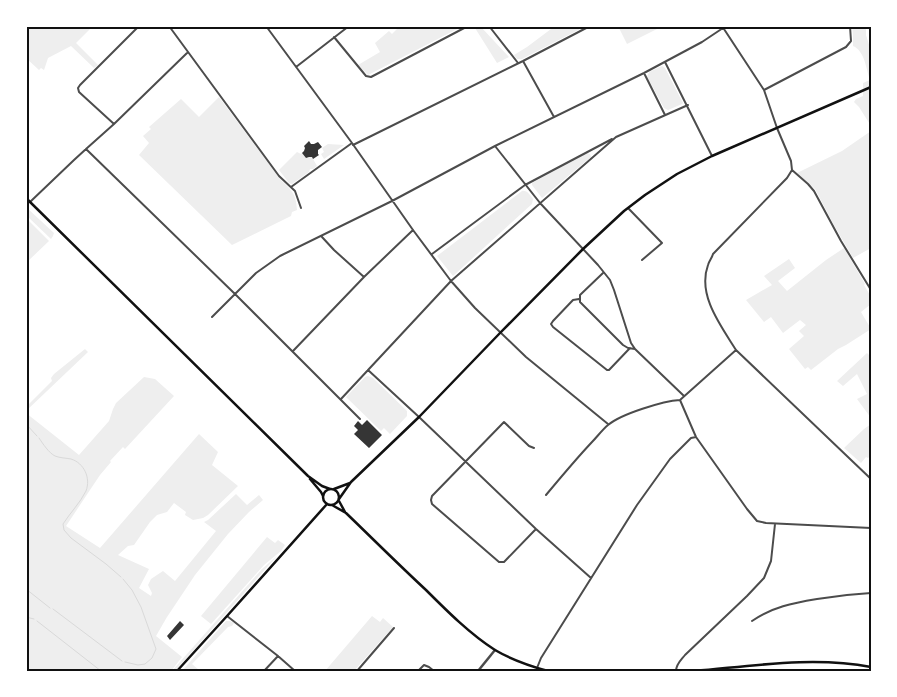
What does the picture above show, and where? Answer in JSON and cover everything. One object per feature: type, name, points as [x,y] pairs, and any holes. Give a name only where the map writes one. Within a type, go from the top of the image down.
[{"type":"main road","points":[[332,505],[339,500],[352,482],[419,417],[583,249],[628,208],[677,174],[712,156],[871,87]]},
{"type":"main road","points":[[26,198],[308,476],[322,492],[326,504]]},
{"type":"main road","points":[[308,476],[322,486],[332,489],[339,494],[339,500],[346,514]]},
{"type":"main road","points":[[323,496],[332,489],[352,482]]},
{"type":"main road","points":[[326,504],[332,505],[346,514],[448,612],[477,637],[509,657],[548,671]]},
{"type":"main road","points":[[176,671],[326,504]]},
{"type":"main road","points":[[695,671],[808,662],[846,663],[871,667]]},
{"type":"street","points":[[114,124],[79,92],[78,88],[139,26]]},
{"type":"street","points":[[169,26],[279,176],[291,187],[297,196],[300,208]]},
{"type":"street","points":[[266,26],[413,230],[475,308],[526,357],[608,424]]},
{"type":"street","points":[[296,67],[349,26]]},
{"type":"street","points":[[334,38],[366,76],[371,77],[468,26]]},
{"type":"street","points":[[489,26],[518,63]]},
{"type":"street","points":[[291,187],[352,144],[523,61],[590,26]]},
{"type":"street","points":[[764,90],[846,47],[851,41],[850,26]]},
{"type":"street","points":[[212,317],[256,273],[280,256],[322,237],[495,146],[644,73],[702,42],[722,27],[764,90],[791,161],[792,170],[787,178],[713,254],[707,266],[706,280],[707,293],[712,309],[736,350],[871,479]]},
{"type":"street","points":[[30,202],[188,53]]},
{"type":"street","points":[[523,61],[554,117]]},
{"type":"street","points":[[665,61],[712,156]]},
{"type":"street","points":[[644,73],[666,115]]},
{"type":"street","points":[[432,254],[525,184],[616,137],[688,105]]},
{"type":"street","points":[[341,399],[452,281],[616,137]]},
{"type":"street","points":[[495,146],[540,203],[604,272],[612,285],[629,340],[635,349],[684,396]]},
{"type":"street","points":[[86,149],[360,419]]},
{"type":"street","points":[[792,170],[814,191],[841,241],[871,290]]},
{"type":"street","points":[[628,208],[662,243],[642,260]]},
{"type":"street","points":[[293,351],[364,277],[413,230]]},
{"type":"street","points":[[322,237],[364,277]]},
{"type":"street","points":[[604,272],[580,295],[580,302],[623,345],[635,349]]},
{"type":"street","points":[[579,299],[573,300],[553,321],[551,324],[553,327],[607,370],[630,348]]},
{"type":"street","points":[[546,495],[608,424],[646,408],[680,400],[736,350]]},
{"type":"street","points":[[368,370],[536,529],[592,578]]},
{"type":"street","points":[[680,400],[696,437],[754,518],[761,522],[775,524],[871,528]]},
{"type":"street","points":[[534,448],[529,446],[504,422],[432,496],[431,500],[432,504],[500,562],[504,562],[536,529]]},
{"type":"street","points":[[537,668],[541,658],[637,505],[670,458],[690,438],[696,437]]},
{"type":"street","points":[[676,671],[676,667],[685,655],[764,578],[772,561],[775,524]]},
{"type":"street","points":[[752,621],[762,614],[783,606],[839,596],[871,593]]},
{"type":"street","points":[[227,616],[295,671]]},
{"type":"street","points":[[357,671],[394,628]]},
{"type":"street","points":[[478,671],[495,650]]},
{"type":"street","points":[[264,671],[278,656]]},
{"type":"street","points":[[418,671],[424,665],[434,671]]},
{"type":"shaded area","points":[[26,26],[93,26],[76,43],[98,65],[94,68],[71,46],[48,58],[44,70],[41,68],[39,70],[26,58]]},
{"type":"shaded area","points":[[400,26],[463,26],[368,75],[358,65],[380,52],[375,43],[389,31],[392,34]]},
{"type":"shaded area","points":[[555,26],[586,26],[522,59],[517,59],[514,55]]},
{"type":"shaded area","points":[[618,26],[663,26],[627,44]]},
{"type":"shaded area","points":[[852,26],[866,26],[866,35],[871,51],[871,126],[854,102],[863,96],[863,83],[870,80],[863,56],[853,46]]},
{"type":"shaded area","points":[[481,27],[509,57],[497,63],[475,28]]},
{"type":"shaded area","points":[[662,66],[665,68],[683,103],[668,110],[664,108],[647,77],[649,72]]},
{"type":"shaded area","points":[[219,97],[280,179],[293,193],[297,210],[292,212],[291,216],[232,245],[139,155],[149,143],[143,136],[151,129],[149,127],[181,99],[199,117]]},
{"type":"shaded area","points":[[871,131],[871,248],[853,258],[815,189],[797,173],[842,151]]},
{"type":"shaded area","points":[[328,144],[344,145],[324,159],[321,154],[324,152],[322,148]]},
{"type":"shaded area","points":[[297,152],[302,153],[306,158],[312,157],[317,166],[310,169],[309,172],[292,184],[289,183],[279,170]]},
{"type":"shaded area","points":[[587,153],[591,157],[542,198],[532,183]]},
{"type":"shaded area","points":[[522,191],[527,192],[531,196],[533,199],[532,204],[453,276],[437,256]]},
{"type":"shaded area","points":[[26,207],[54,233],[51,239],[26,215]]},
{"type":"shaded area","points":[[26,218],[49,241],[26,263]]},
{"type":"shaded area","points":[[844,248],[871,297],[871,304],[861,312],[871,329],[838,349],[811,370],[808,367],[805,369],[789,349],[804,336],[799,331],[806,325],[800,320],[783,333],[771,317],[764,322],[746,300],[772,285],[764,276],[789,259],[795,268],[778,281],[787,291]]},
{"type":"shaded area","points":[[85,349],[88,352],[26,411],[26,407],[52,381],[51,378],[54,374]]},
{"type":"shaded area","points":[[867,353],[871,357],[871,418],[857,399],[867,394],[857,374],[843,386],[837,381]]},
{"type":"shaded area","points":[[368,376],[373,378],[407,411],[407,416],[390,434],[384,428],[381,431],[346,397]]},
{"type":"shaded area","points":[[144,377],[155,379],[174,396],[125,449],[123,447],[110,461],[66,526],[100,548],[199,434],[218,452],[212,465],[238,486],[203,518],[193,520],[185,515],[186,512],[174,503],[167,512],[157,515],[150,522],[134,545],[128,546],[118,555],[149,569],[139,588],[151,596],[152,593],[148,585],[151,579],[163,571],[175,581],[216,531],[204,522],[236,494],[247,505],[259,495],[263,500],[228,534],[195,575],[156,636],[182,657],[172,670],[26,671],[26,413],[79,455],[109,421],[116,403]]},
{"type":"shaded area","points":[[871,424],[871,455],[868,458],[866,457],[861,463],[844,448]]},
{"type":"shaded area","points":[[267,537],[275,543],[278,540],[285,545],[281,551],[264,565],[211,624],[201,616]]},
{"type":"shaded area","points":[[277,556],[175,671],[172,671],[262,569]]},
{"type":"shaded area","points":[[372,616],[380,622],[383,618],[393,627],[354,671],[325,671]]},
{"type":"shaded area","points":[[226,621],[234,623],[192,664],[199,670],[182,671]]},
{"type":"building","points":[[309,141],[311,144],[318,142],[322,147],[318,150],[319,155],[313,159],[312,157],[306,158],[302,153],[305,148],[304,146]]},
{"type":"building","points":[[367,420],[382,435],[369,448],[354,434],[358,430],[354,426],[358,421],[362,425]]},
{"type":"building","points":[[180,621],[184,625],[170,640],[167,636]]},
{"type":"waterway","points":[[26,424],[37,436]]},
{"type":"waterway","points":[[39,438],[53,455],[71,459],[80,464],[87,476],[86,491],[63,524],[64,530],[71,538],[121,577]]},
{"type":"waterway","points":[[123,579],[132,590],[141,607],[156,649],[152,658],[145,664],[138,665],[125,662]]},
{"type":"waterway","points":[[26,589],[50,608]]},
{"type":"waterway","points":[[53,609],[122,661]]},
{"type":"waterway","points":[[26,617],[34,619]]},
{"type":"waterway","points":[[37,621],[101,671]]}]
